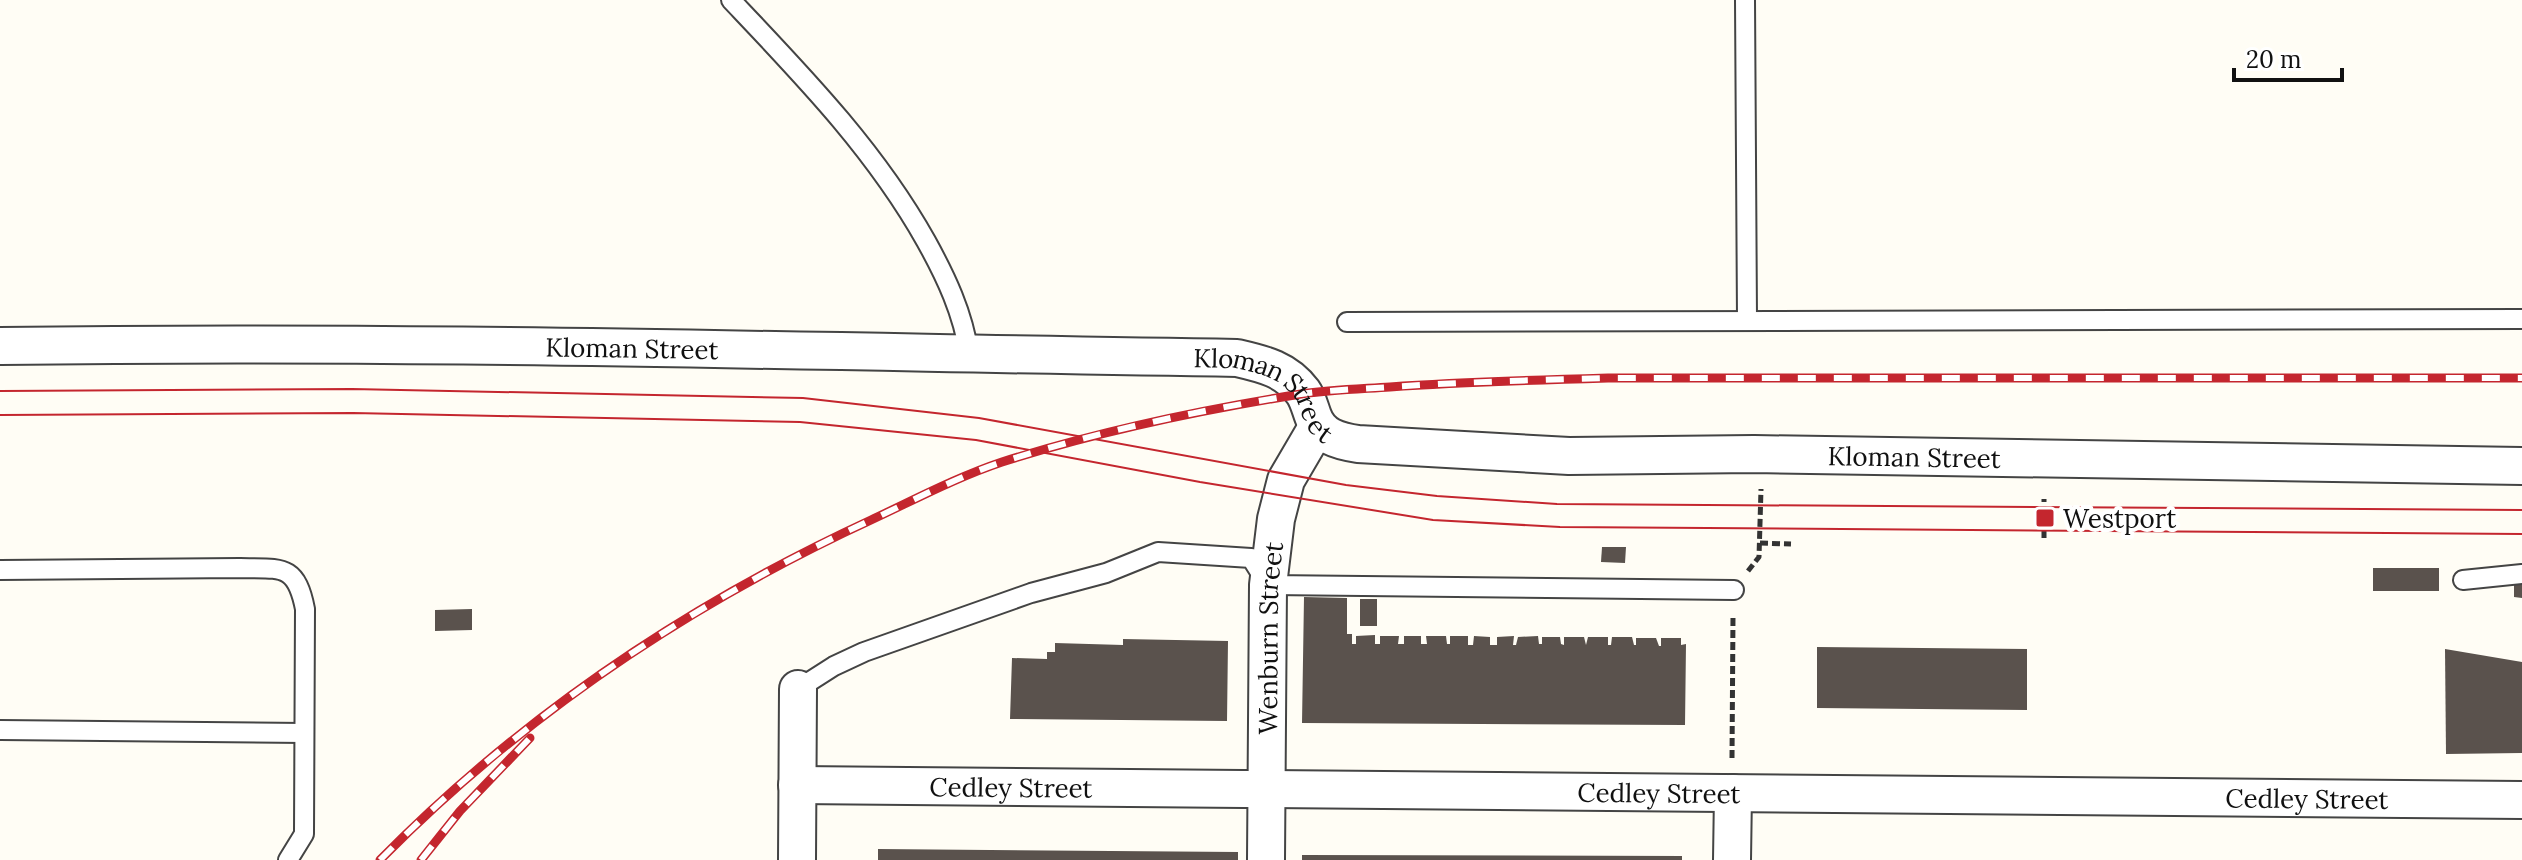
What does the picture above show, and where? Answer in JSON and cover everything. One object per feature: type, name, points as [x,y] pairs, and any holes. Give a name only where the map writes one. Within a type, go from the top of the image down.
[{"type":"street","name":"Kloman Street","points":[[0,346],[620,346],[1237,358],[1268,365],[1287,375],[1304,394],[1317,427],[1335,440],[1358,444],[1569,456],[1754,454],[2522,466]]},
{"type":"street","name":"Wenburn Street","points":[[1266,860],[1268,585],[1276,519],[1286,480],[1317,427]]},
{"type":"street","points":[[797,860],[798,689]]},
{"type":"street","name":"Cedley Street","points":[[797,785],[2522,800]]},
{"type":"street","points":[[1732,860],[1733,793]]},
{"type":"lane","points":[[731,0],[856,136],[904,202],[946,277],[965,328],[969,354]]},
{"type":"lane","points":[[1745,0],[1747,319]]},
{"type":"lane","points":[[1347,322],[2522,319]]},
{"type":"lane","points":[[798,689],[834,666],[864,652],[1031,593],[1106,573],[1158,552],[1251,558],[1268,585],[1734,590]]},
{"type":"lane","points":[[0,570],[240,568],[276,569],[291,574],[300,586],[305,609],[304,834],[288,860]]},
{"type":"lane","points":[[2463,580],[2522,574]]},
{"type":"lane","points":[[0,730],[304,733]]},
{"type":"path","points":[[1733,793],[1734,590],[1759,557],[1761,482]]},
{"type":"path","points":[[2044,499],[2044,538]]},
{"type":"path","points":[[1760,543],[1791,544]]},
{"type":"building","points":[[1602,547],[1626,547],[1625,563],[1601,562]]},
{"type":"building","points":[[2373,568],[2439,568],[2439,591],[2373,591]]},
{"type":"building","points":[[2514,580],[2522,580],[2522,598],[2514,597]]},
{"type":"building","points":[[1304,597],[1347,598],[1347,634],[1352,634],[1352,644],[1356,644],[1356,636],[1375,635],[1375,644],[1380,644],[1380,636],[1399,636],[1398,644],[1404,644],[1404,636],[1421,636],[1421,644],[1427,644],[1426,636],[1446,636],[1447,644],[1450,644],[1450,636],[1468,636],[1468,645],[1473,645],[1474,636],[1490,637],[1490,645],[1497,645],[1497,637],[1514,636],[1513,645],[1516,645],[1518,637],[1538,636],[1539,644],[1542,644],[1542,637],[1560,637],[1564,645],[1564,637],[1584,637],[1586,645],[1588,637],[1608,637],[1608,645],[1611,645],[1612,637],[1632,637],[1634,645],[1636,638],[1656,638],[1659,646],[1661,638],[1681,638],[1681,645],[1686,644],[1685,725],[1302,723]]},
{"type":"building","points":[[1360,599],[1377,599],[1377,626],[1360,626]]},
{"type":"building","points":[[472,609],[472,630],[435,631],[435,610]]},
{"type":"building","points":[[1123,639],[1228,641],[1227,721],[1010,719],[1012,658],[1047,659],[1047,652],[1055,652],[1055,643],[1123,645]]},
{"type":"building","points":[[1817,647],[2027,649],[2027,710],[1817,708]]},
{"type":"building","points":[[2445,649],[2522,662],[2522,753],[2446,754]]},
{"type":"building","points":[[878,849],[1238,852],[1238,860],[878,860]]},
{"type":"building","points":[[1302,855],[1682,856],[1682,860],[1302,860]]},
{"type":"tram line","points":[[0,391],[352,389],[803,398],[979,418],[1346,485],[1437,496],[1557,504],[2522,510]]},
{"type":"tram line","points":[[0,415],[353,413],[800,422],[976,440],[1200,482],[1433,520],[1560,527],[2522,534]]},
{"type":"railway","points":[[380,860],[491,758],[549,712],[610,668],[737,588],[803,553],[969,475],[1039,451],[1150,422],[1312,393],[1526,380],[2522,378]]},
{"type":"railway","points":[[421,860],[460,811],[530,738]]},
{"type":"place","name":"Westport","points":[[2045,518]]}]
